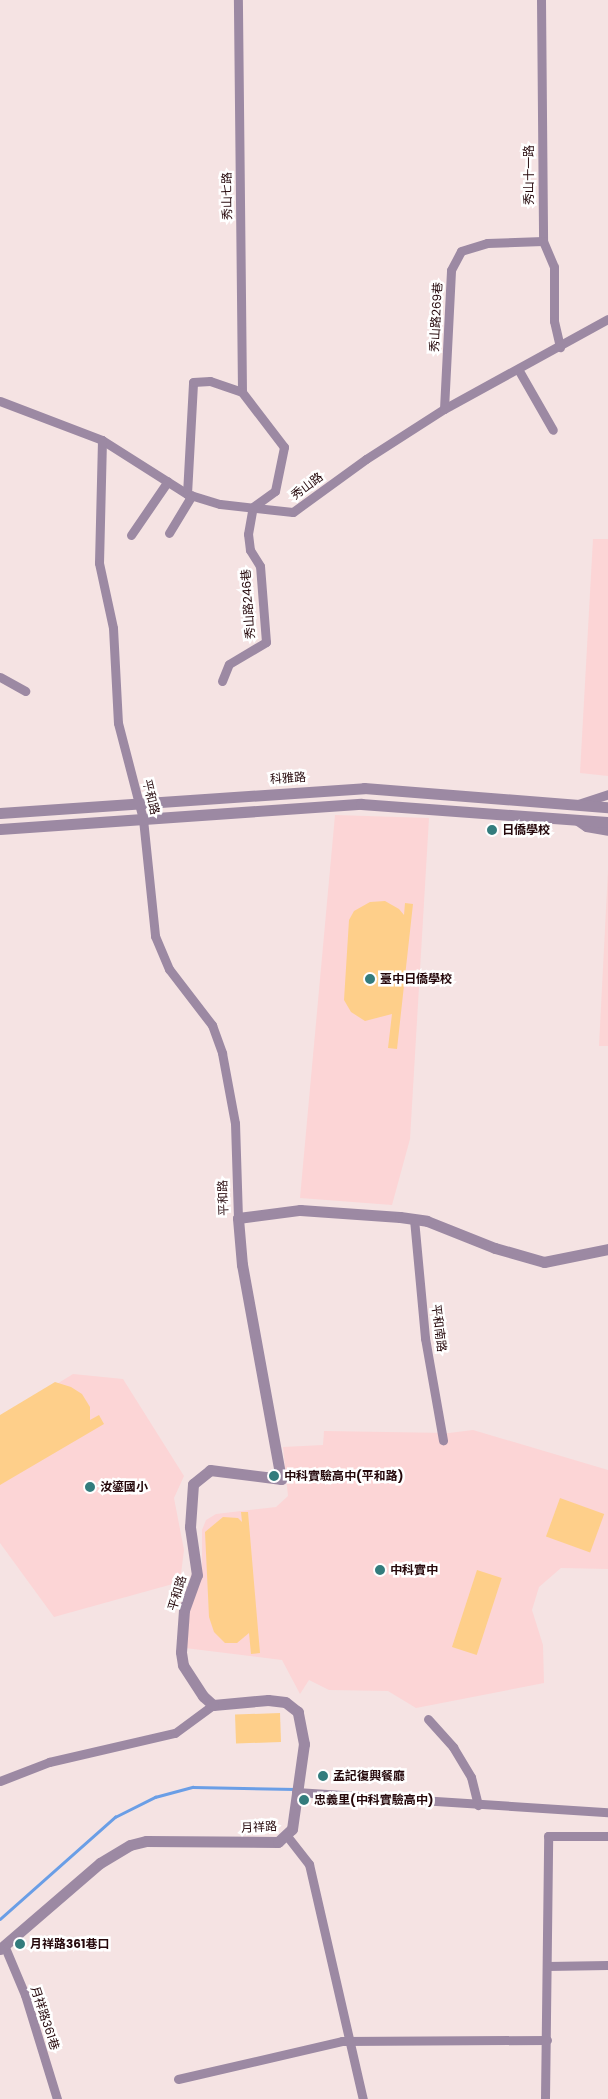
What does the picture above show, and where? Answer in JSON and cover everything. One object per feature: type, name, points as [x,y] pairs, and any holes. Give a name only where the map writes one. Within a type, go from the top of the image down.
[{"type":"street","name":"秀山七路","points":[[238,0],[242,392]]},
{"type":"street","name":"秀山十一路","points":[[540,0],[543,240],[554,267],[554,321],[560,347]]},
{"type":"street","name":"秀山路269巷","points":[[444,409],[451,270],[462,251],[487,243],[543,240]]},
{"type":"street","name":"秀山路","points":[[0,401],[102,440],[190,494],[220,504],[293,512],[366,459],[444,409],[608,319]]},
{"type":"street","points":[[518,369],[553,430]]},
{"type":"street","points":[[169,533],[190,494],[193,382],[210,382],[242,392],[284,447],[275,491],[253,507]]},
{"type":"street","name":"平和路","points":[[102,440],[99,563],[113,628],[118,724],[143,819],[154,936],[169,969],[212,1025],[222,1052],[235,1122],[238,1218],[244,1274],[281,1479],[210,1470],[197,1479],[190,1492],[190,1527],[197,1575],[184,1610],[181,1652],[183,1666],[203,1696],[213,1704]]},
{"type":"street","points":[[132,535],[168,481]]},
{"type":"street","name":"秀山路246巷","points":[[222,681],[229,664],[266,642],[260,566],[250,550],[248,534],[253,507]]},
{"type":"street","points":[[0,676],[25,691]]},
{"type":"street","name":"科雅路","points":[[0,813],[364,788],[608,807]]},
{"type":"street","name":"科雅路","points":[[577,804],[608,794]]},
{"type":"street","points":[[0,829],[361,804],[608,822]]},
{"type":"street","points":[[573,819],[586,827],[608,831]]},
{"type":"street","points":[[238,1218],[300,1210],[414,1219],[427,1221],[495,1248],[544,1262],[608,1250]]},
{"type":"street","name":"平和南路","points":[[414,1219],[425,1338],[443,1440]]},
{"type":"street","points":[[0,1781],[49,1762],[175,1733],[213,1704],[268,1700],[284,1702],[298,1712],[304,1744],[297,1789],[608,1812]]},
{"type":"street","points":[[428,1719],[453,1747],[471,1777],[477,1802]]},
{"type":"street","name":"月祥路","points":[[2,1947],[100,1863],[130,1845],[146,1841],[278,1842],[287,1836],[292,1829],[297,1789]]},
{"type":"street","points":[[287,1836],[309,1864],[363,2099]]},
{"type":"street","points":[[545,2099],[548,1836],[608,1836]]},
{"type":"street","name":"月祥路361巷","points":[[2,1947],[25,1994],[57,2099]]},
{"type":"street","points":[[547,1966],[608,1965]]},
{"type":"street","points":[[178,2079],[350,2041],[547,2040]]},
{"type":"shaded area","points":[[593,539],[608,539],[608,776],[580,773]]},
{"type":"shaded area","name":"臺中日僑學校","points":[[335,815],[429,818],[410,1139],[392,1205],[300,1198]]},
{"type":"shaded area","points":[[608,870],[608,1046],[599,1046]]},
{"type":"shaded area","points":[[385,901],[399,909],[404,915],[405,903],[413,904],[397,1049],[388,1048],[392,1014],[365,1021],[351,1012],[344,1000],[349,920],[354,911],[370,902]]},
{"type":"shaded area","name":"汝鎏國小","points":[[73,1374],[123,1379],[184,1476],[174,1498],[184,1550],[180,1582],[54,1617],[0,1543],[0,1419]]},
{"type":"shaded area","points":[[55,1382],[71,1387],[82,1394],[90,1407],[90,1420],[99,1415],[104,1424],[0,1485],[0,1415]]},
{"type":"shaded area","name":"中科實中","points":[[473,1430],[608,1470],[608,1569],[561,1568],[539,1587],[532,1610],[543,1645],[544,1683],[416,1708],[388,1691],[329,1690],[309,1680],[300,1694],[282,1660],[185,1648],[185,1627],[202,1572],[202,1530],[206,1520],[216,1514],[276,1507],[288,1496],[283,1447],[323,1445],[324,1431],[449,1433]]},
{"type":"shaded area","points":[[560,1498],[604,1514],[590,1553],[546,1537]]},
{"type":"shaded area","points":[[241,1512],[248,1512],[260,1653],[251,1654],[249,1633],[237,1643],[225,1643],[214,1632],[209,1617],[205,1532],[223,1517],[238,1518],[242,1522]]},
{"type":"shaded area","points":[[477,1570],[502,1578],[477,1655],[452,1647]]},
{"type":"shaded area","points":[[280,1713],[281,1742],[236,1744],[235,1715]]},
{"type":"waterway","points":[[0,1919],[115,1817],[155,1797],[193,1787],[295,1789]]},
{"type":"place","name":"日僑學校","points":[[492,830]]},
{"type":"place","name":"臺中日僑學校","points":[[370,979]]},
{"type":"place","name":"中科實驗高中(平和路)","points":[[274,1476]]},
{"type":"place","name":"汝鎏國小","points":[[90,1487]]},
{"type":"place","name":"中科實中","points":[[380,1570]]},
{"type":"place","name":"孟記復興餐廳","points":[[323,1776]]},
{"type":"place","name":"忠義里(中科實驗高中)","points":[[304,1800]]},
{"type":"place","name":"月祥路361巷口","points":[[20,1944]]}]
